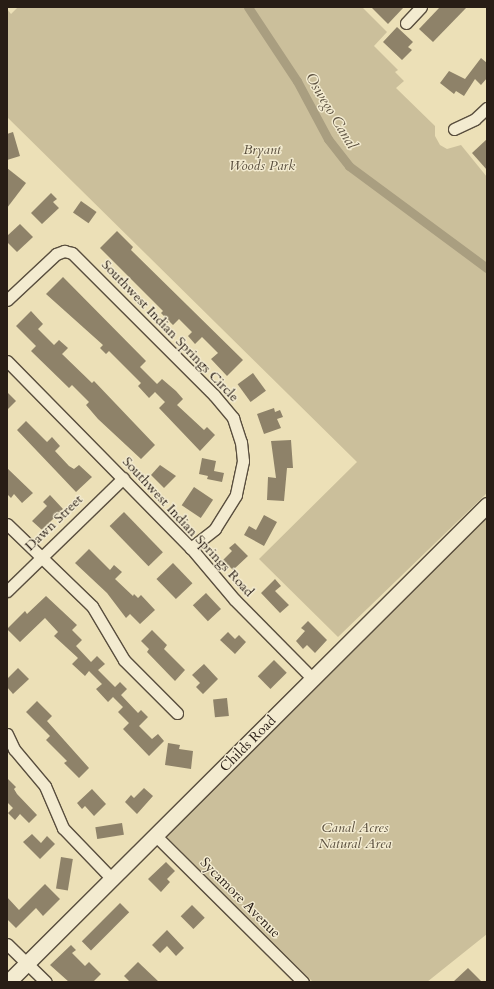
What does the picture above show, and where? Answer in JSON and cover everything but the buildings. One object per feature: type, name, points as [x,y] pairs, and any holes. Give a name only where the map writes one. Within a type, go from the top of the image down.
[{"type":"street","points":[[406,23],[421,7]]},
{"type":"street","points":[[454,129],[475,119],[487,108]]},
{"type":"street","name":"Southwest Indian Springs Circle","points":[[7,300],[56,254],[64,251],[72,254],[214,395],[232,418],[243,452],[243,470],[238,489],[222,520],[207,537],[191,548]]},
{"type":"street","name":"Southwest Indian Springs Road","points":[[7,361],[191,548],[235,600],[313,679]]},
{"type":"street","name":"Dawn Street","points":[[7,591],[123,478]]},
{"type":"street","name":"Childs Road","points":[[8,982],[487,505]]},
{"type":"street","points":[[7,524],[92,606],[124,660],[177,713]]},
{"type":"street","points":[[7,734],[14,749],[45,786],[63,828],[112,879]]},
{"type":"street","name":"Sycamore Avenue","points":[[156,836],[303,982]]},
{"type":"street","points":[[7,944],[46,982]]},
{"type":"green space","name":"Bryant Woods Park","points":[[18,7],[362,7],[387,32],[374,46],[398,70],[395,72],[404,81],[396,88],[435,126],[435,136],[440,145],[447,149],[461,145],[487,177],[487,493],[338,637],[259,559],[357,462],[7,117],[7,9],[11,14]]},
{"type":"green space","name":"Canal Acres Natural Area","points":[[487,510],[487,934],[427,982],[313,982],[166,836],[451,552]]},
{"type":"waterway","name":"Oswego Canal","points":[[248,7],[297,81],[328,139],[349,166],[487,268]]}]
